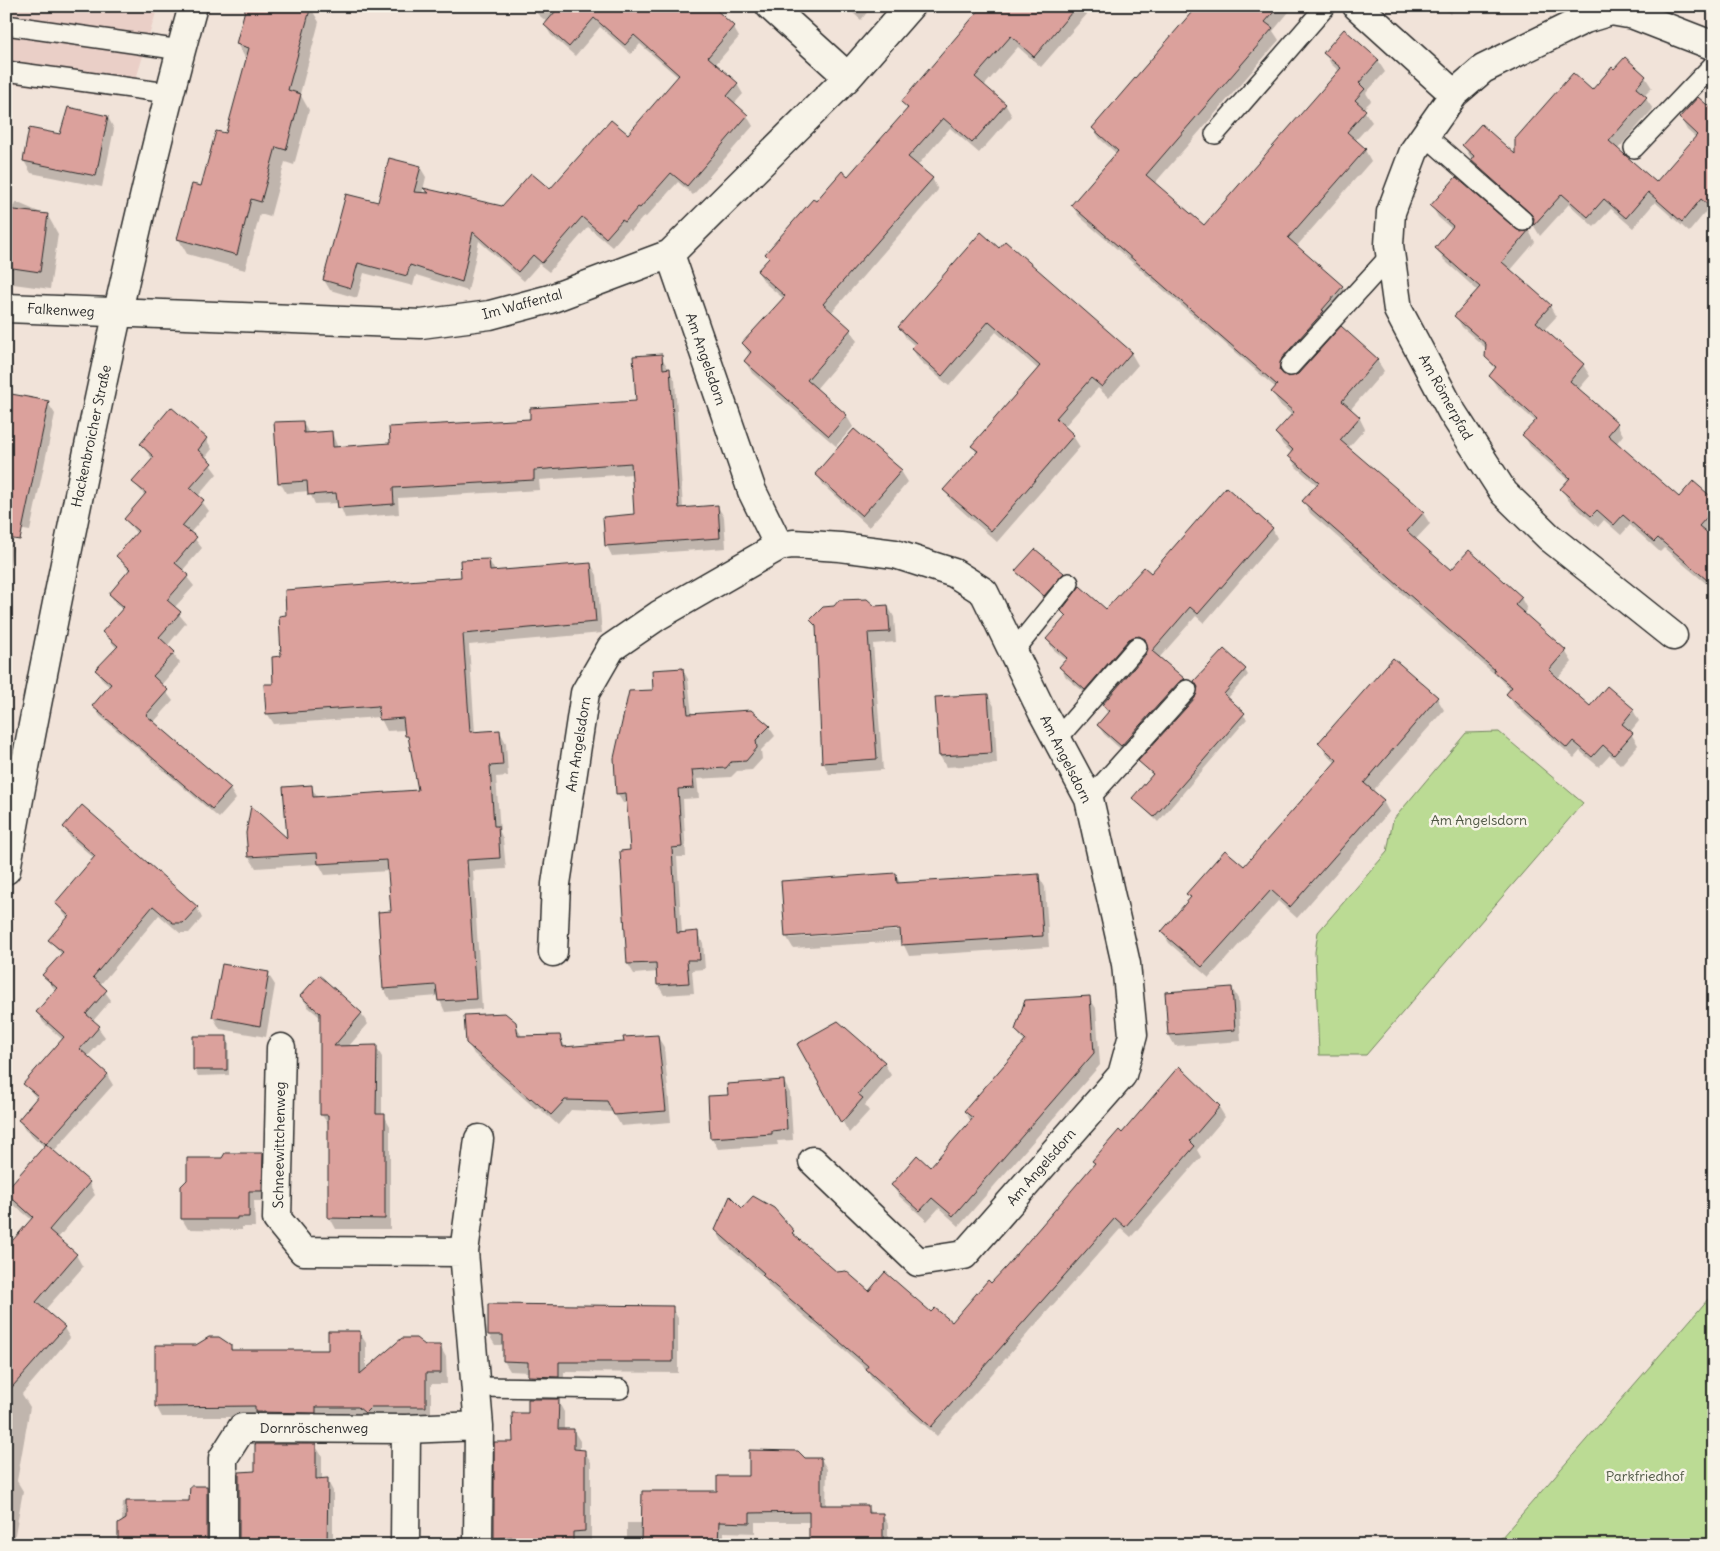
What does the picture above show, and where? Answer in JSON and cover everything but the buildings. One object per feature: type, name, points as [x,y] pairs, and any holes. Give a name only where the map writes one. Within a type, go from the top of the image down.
[{"type":"street","name":"Hackenbroicher Straße","points":[[6,870],[37,696],[117,312],[168,93],[193,6]]},
{"type":"street","points":[[770,6],[848,78]]},
{"type":"street","name":"Im Waffental","points":[[117,312],[421,324],[490,315],[550,299],[670,254],[848,78],[910,6]]},
{"type":"street","points":[[1357,6],[1454,94]]},
{"type":"street","name":"Am Römerpfad","points":[[1672,636],[1549,537],[1504,493],[1452,412],[1398,310],[1390,256],[1391,212],[1414,151],[1454,94],[1483,69],[1585,19],[1613,9],[1634,15],[1714,46]]},
{"type":"street","name":"Am Angelsdorn","points":[[670,254],[752,491],[779,546]]},
{"type":"street","name":"Falkenweg","points":[[6,308],[117,312]]},
{"type":"street","name":"Am Angelsdorn","points":[[553,952],[556,884],[585,693],[611,648],[659,615],[779,546],[793,544],[840,547],[895,554],[954,573],[984,592],[1089,799],[1126,964],[1134,1035],[1122,1075],[964,1255],[918,1262],[813,1161]]},
{"type":"street","name":"Schneewittchenweg","points":[[281,1048],[277,1219],[304,1251],[464,1252]]},
{"type":"street","points":[[478,1545],[479,1426],[464,1252],[479,1139]]},
{"type":"street","name":"Dornröschenweg","points":[[223,1545],[223,1458],[242,1428],[406,1429],[479,1426]]},
{"type":"street","points":[[405,1545],[406,1429]]},
{"type":"lane","points":[[1215,134],[1326,6]]},
{"type":"lane","points":[[6,25],[181,50]]},
{"type":"lane","points":[[1634,148],[1714,64]]},
{"type":"lane","points":[[6,71],[168,93]]},
{"type":"lane","points":[[1426,135],[1523,221]]},
{"type":"lane","points":[[1290,366],[1390,256]]},
{"type":"lane","points":[[1014,650],[1069,583]]},
{"type":"lane","points":[[1057,739],[1137,648]]},
{"type":"lane","points":[[1089,799],[1187,690]]},
{"type":"lane","points":[[476,1387],[620,1389]]},
{"type":"shaded area","points":[[6,6],[158,6],[130,99],[6,83]]},
{"type":"green space","name":"Am Angelsdorn","points":[[1499,732],[1583,803],[1366,1055],[1319,1055],[1315,952],[1318,932],[1387,852],[1393,820],[1466,733]]},
{"type":"green space","name":"Parkfriedhof","points":[[1714,1292],[1714,1545],[1495,1545],[1698,1311]]}]
